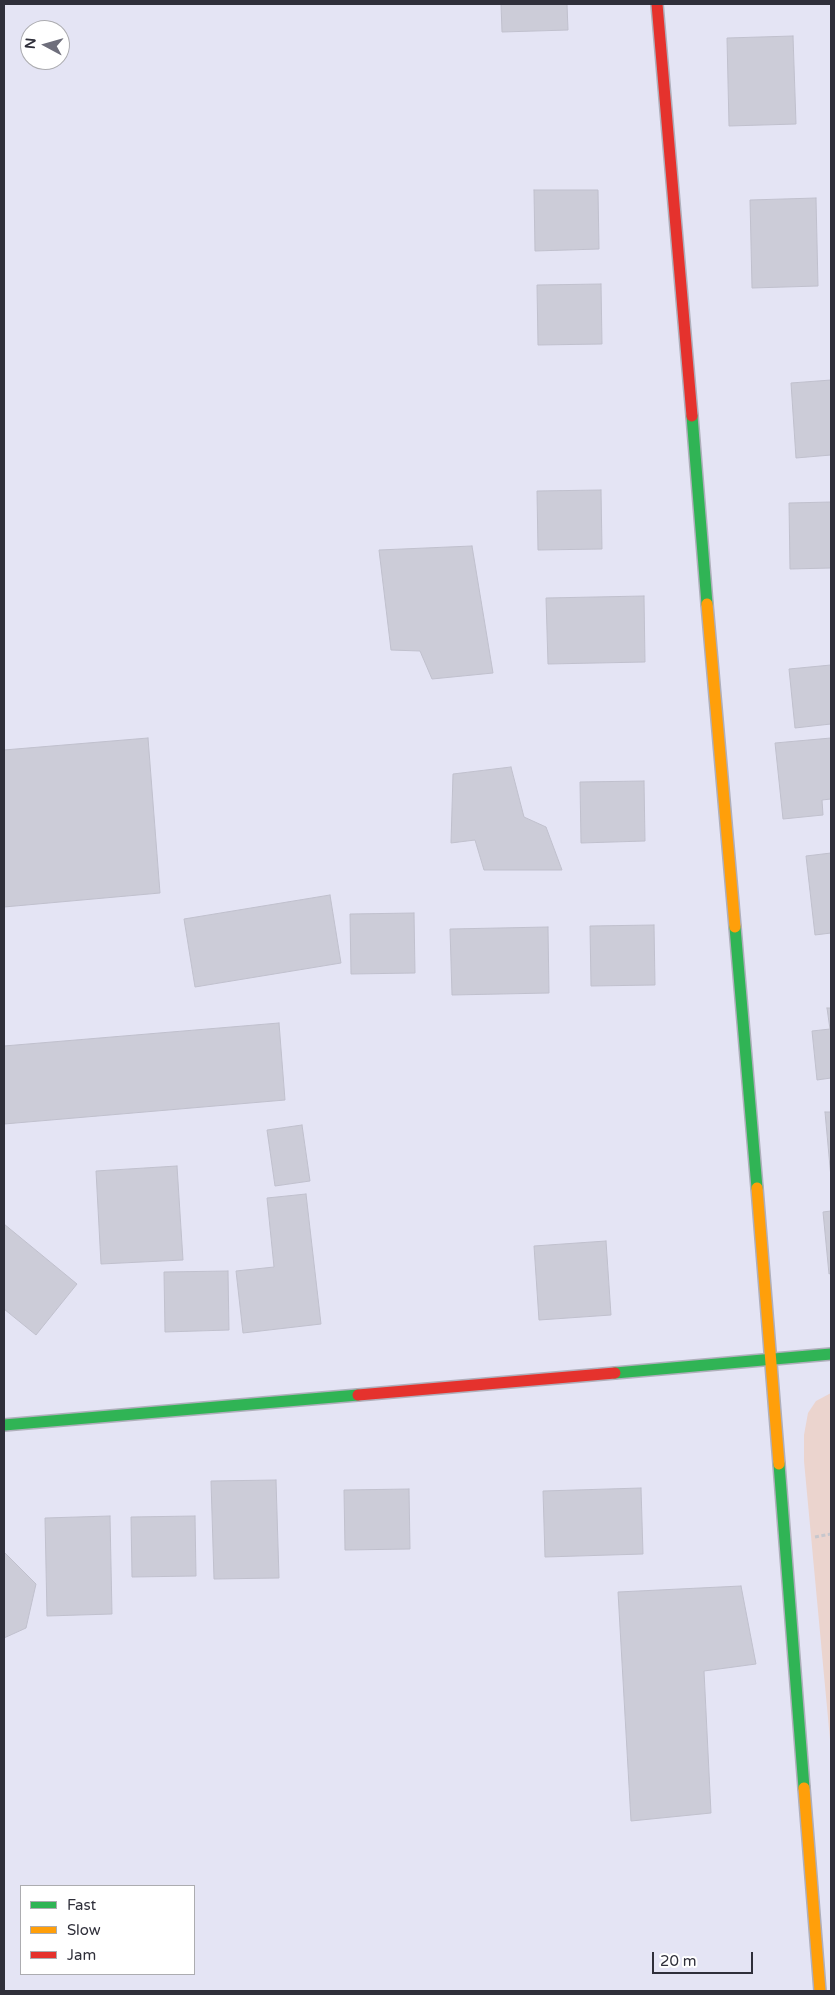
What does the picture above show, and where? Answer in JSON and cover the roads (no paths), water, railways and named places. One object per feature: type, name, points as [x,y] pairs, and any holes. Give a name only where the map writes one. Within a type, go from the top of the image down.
[{"type":"street","points":[[656,4],[771,1359],[820,1991]]},
{"type":"street","points":[[4,1425],[831,1354]]}]
